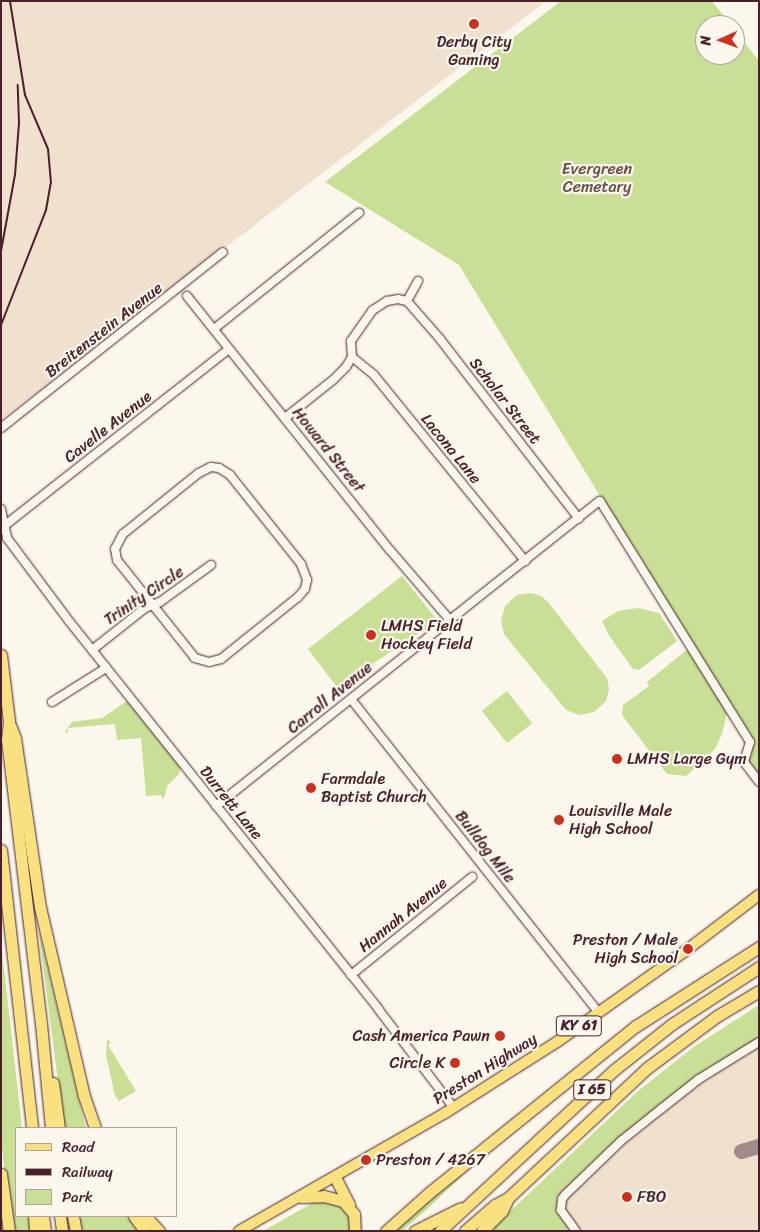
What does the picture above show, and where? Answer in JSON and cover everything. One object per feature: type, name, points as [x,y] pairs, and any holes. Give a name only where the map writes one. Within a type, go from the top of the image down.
[{"type":"highway","points":[[1,655],[9,721],[15,738],[40,906],[88,1111],[95,1127]]},
{"type":"highway","points":[[9,721],[7,739],[41,1024],[50,1127]]},
{"type":"highway","points":[[1,850],[32,1127]]},
{"type":"highway","points":[[386,1231],[511,1126],[636,1026],[759,947]]},
{"type":"highway","name":"I 65","points":[[440,1231],[614,1070],[672,1024],[759,967]]},
{"type":"highway","name":"I 65","points":[[465,1231],[495,1205],[508,1198],[648,1068],[717,1016],[759,991]]},
{"type":"highway","points":[[41,1024],[48,1043],[59,1127]]},
{"type":"highway","points":[[88,1111],[89,1127]]},
{"type":"highway","points":[[1,1174],[8,1231]]},
{"type":"highway","points":[[335,1177],[356,1219],[355,1231]]},
{"type":"highway","points":[[302,1197],[335,1197],[349,1205]]},
{"type":"highway","points":[[482,1231],[502,1212],[508,1198]]},
{"type":"highway","points":[[415,1231],[440,1217],[470,1204]]},
{"type":"highway","points":[[34,1217],[35,1231]]},
{"type":"highway","points":[[43,1217],[45,1231]]},
{"type":"highway","points":[[60,1217],[62,1231]]},
{"type":"highway","points":[[73,1217],[76,1231]]},
{"type":"highway","points":[[135,1217],[145,1231]]},
{"type":"highway","points":[[146,1217],[160,1231]]},
{"type":"main road","name":"Preston Highway","points":[[239,1231],[302,1197],[454,1108],[599,1013],[759,895]]},
{"type":"street","points":[[214,329],[358,213]]},
{"type":"street","name":"Breitenstein Avenue","points":[[1,428],[223,252]]},
{"type":"street","points":[[285,418],[333,380],[352,357],[351,341],[373,310],[387,301],[398,299],[407,301],[418,280]]},
{"type":"street","name":"Howard Street","points":[[187,296],[449,619]]},
{"type":"street","name":"Scholar Street","points":[[407,301],[440,339],[579,519]]},
{"type":"street","name":"Cavelle Avenue","points":[[4,526],[229,349]]},
{"type":"street","name":"Lacona Lane","points":[[352,357],[374,375],[524,561]]},
{"type":"street","points":[[210,467],[219,468],[230,475],[307,574],[307,585],[298,596],[233,649],[213,662],[203,662],[195,658],[152,605],[117,560],[115,553],[116,542],[123,534],[210,467]]},
{"type":"street","points":[[579,519],[600,501],[750,742],[744,762],[759,782]]},
{"type":"street","name":"Durrett Lane","points":[[1,509],[7,538],[106,668],[454,1108]]},
{"type":"street","name":"Carroll Avenue","points":[[216,806],[449,619],[579,519]]},
{"type":"street","name":"Trinity Circle","points":[[92,650],[145,608],[187,584],[211,565]]},
{"type":"street","points":[[52,702],[106,668]]},
{"type":"street","name":"Bulldog Mile","points":[[351,699],[599,1013]]},
{"type":"street","name":"Hannah Avenue","points":[[351,976],[472,877]]},
{"type":"street","points":[[576,1231],[561,1210],[565,1195],[620,1141],[700,1079],[759,1042]]},
{"type":"shaded area","points":[[1,1],[546,1],[1,420]]},
{"type":"shaded area","points":[[759,1025],[759,1231],[510,1231]]},
{"type":"green space","name":"Evergreen Cemetary","points":[[561,1],[712,1],[723,15],[695,15],[695,65],[745,65],[745,43],[759,61],[759,782],[744,762],[750,742],[459,265],[325,182]]},
{"type":"green space","name":"LMHS Field Hockey Field","points":[[402,576],[438,621],[337,687],[308,649]]},
{"type":"green space","points":[[531,593],[541,596],[548,602],[607,678],[609,689],[606,701],[594,712],[580,715],[566,710],[504,634],[501,621],[505,606],[517,595]]},
{"type":"green space","points":[[638,608],[659,613],[677,641],[639,670],[633,669],[610,637],[602,621],[618,611]]},
{"type":"green space","points":[[689,648],[728,709],[722,734],[715,749],[686,776],[667,774],[622,715],[623,705],[649,686],[647,682]]},
{"type":"green space","points":[[507,691],[532,723],[507,743],[482,711]]},
{"type":"green space","points":[[127,701],[181,767],[179,774],[167,786],[165,796],[162,799],[161,795],[146,796],[141,738],[117,740],[115,724],[68,728],[68,733],[65,732],[72,722],[102,718]]},
{"type":"green space","points":[[38,926],[86,1127],[64,1127]]},
{"type":"green space","points":[[1,942],[22,1127],[15,1127],[15,1217],[29,1217],[30,1231],[11,1231],[1,1139]]},
{"type":"green space","points":[[759,1005],[759,1038],[697,1078],[563,1192],[558,1198],[569,1231],[489,1231],[638,1091],[695,1046]]},
{"type":"green space","points":[[107,1039],[111,1042],[108,1045],[136,1091],[119,1101],[115,1096],[106,1055]]},
{"type":"green space","points":[[477,1156],[480,1159],[425,1211],[402,1231],[391,1231]]},
{"type":"green space","points":[[318,1200],[340,1204],[350,1216],[351,1231],[263,1231]]},
{"type":"green space","points":[[77,1217],[131,1217],[141,1231],[79,1231]]},
{"type":"taxiway","points":[[741,1151],[759,1146]]},
{"type":"railway","points":[[1,325],[46,210],[51,183],[48,149],[25,95],[10,1]]},
{"type":"railway","points":[[1,251],[15,175],[19,123],[18,85]]},
{"type":"place","name":"Derby City Gaming","points":[[474,24]]},
{"type":"place","name":"LMHS Field Hockey Field","points":[[371,635]]},
{"type":"place","name":"LMHS Large Gym","points":[[617,759]]},
{"type":"place","name":"Farmdale Baptist Church","points":[[311,788]]},
{"type":"place","name":"Louisville Male High School","points":[[559,820]]},
{"type":"place","name":"Preston / Male High School","points":[[688,949]]},
{"type":"place","name":"Cash America Pawn","points":[[500,1036]]},
{"type":"place","name":"Circle K","points":[[455,1063]]},
{"type":"place","name":"Preston / 4267","points":[[366,1160]]},
{"type":"place","name":"FBO","points":[[627,1197]]}]
